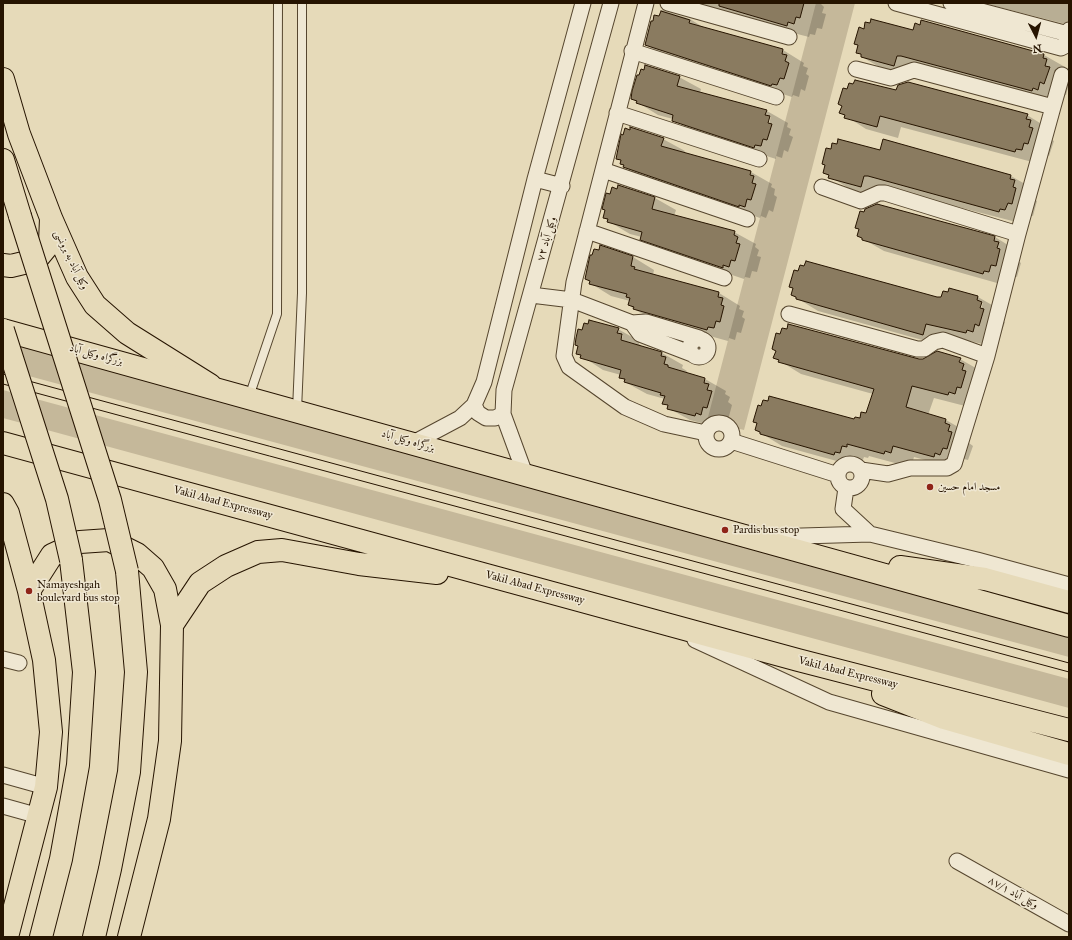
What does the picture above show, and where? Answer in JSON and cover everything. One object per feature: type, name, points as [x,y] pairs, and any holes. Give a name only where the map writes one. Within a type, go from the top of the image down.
[{"type":"main road","name":"وکیل آباد به برونسی","points":[[3,79],[19,134],[51,218],[77,278],[95,305],[127,333],[212,386]]},
{"type":"main road","points":[[3,160],[110,500],[127,571],[136,672],[129,772],[110,869],[94,937]]},
{"type":"main road","points":[[3,265],[11,266],[36,260],[50,243],[51,218]]},
{"type":"main road","name":"بزرگراه وکیل آباد","points":[[3,330],[212,386],[812,554]]},
{"type":"main road","points":[[3,330],[57,499],[71,560],[84,672],[78,765],[61,859],[41,937]]},
{"type":"main road","name":"Vakil Abad Expressway","points":[[3,443],[798,660],[1069,730]]},
{"type":"main road","points":[[3,504],[8,513],[29,590],[44,660],[51,732],[46,787],[40,816],[6,935]]},
{"type":"main road","points":[[29,590],[52,555],[80,542],[109,540],[137,554],[153,568],[165,589],[172,625],[170,742],[159,819],[128,937]]},
{"type":"main road","points":[[172,625],[200,583],[226,566],[258,552],[282,550],[359,564],[507,581]]},
{"type":"main road","points":[[812,554],[985,579],[1069,602]]},
{"type":"main road","points":[[812,554],[1069,626]]},
{"type":"main road","points":[[798,660],[944,718],[1069,754]]},
{"type":"street","points":[[413,442],[460,418],[474,405],[484,382],[535,179],[583,3]]},
{"type":"street","name":"۷۲ وکیل آباد","points":[[525,474],[503,414],[504,390],[562,186],[611,3]]},
{"type":"street","points":[[646,3],[632,52],[574,282],[564,356],[569,367],[625,407],[664,424],[706,433],[712,425],[724,424],[731,431],[731,441],[838,475]]},
{"type":"street","points":[[668,3],[789,37]]},
{"type":"street","points":[[896,3],[1066,37]]},
{"type":"street","points":[[951,3],[1066,37]]},
{"type":"street","points":[[632,52],[776,97]]},
{"type":"street","points":[[856,69],[892,78],[914,70],[1053,107]]},
{"type":"street","points":[[861,470],[863,477],[860,484],[853,488],[846,488],[840,482],[838,475],[841,468],[848,464],[855,465],[861,470],[888,474],[910,468],[947,468],[954,464],[987,356],[1018,234],[1062,75]]},
{"type":"street","points":[[617,112],[759,159]]},
{"type":"street","points":[[603,170],[747,218]]},
{"type":"street","points":[[535,179],[562,186]]},
{"type":"street","points":[[822,187],[861,201],[879,193],[885,194],[1018,234]]},
{"type":"street","points":[[587,231],[724,278]]},
{"type":"street","points":[[531,295],[572,300],[632,324],[640,334],[692,354],[702,356],[706,354],[708,349],[704,340],[699,338],[646,322],[632,324]]},
{"type":"street","points":[[789,314],[917,349],[924,349],[934,342],[943,340],[987,356]]},
{"type":"street","points":[[474,405],[478,413],[486,418],[495,418],[503,414]]},
{"type":"street","points":[[846,488],[843,509],[870,534]]},
{"type":"street","points":[[754,538],[870,534],[1069,585]]},
{"type":"street","points":[[654,621],[829,702],[1069,770]]},
{"type":"street","points":[[3,659],[19,664]]},
{"type":"street","points":[[3,775],[46,787]]},
{"type":"street","points":[[3,806],[40,816]]},
{"type":"street","name":"وکیل آباد ۸۷/۱","points":[[957,861],[1069,924]]},
{"type":"lane","points":[[249,397],[277,314],[278,3]]},
{"type":"lane","points":[[297,410],[302,293],[302,3]]},
{"type":"shaded area","points":[[816,3],[855,3],[744,430],[707,421]]},
{"type":"shaded area","points":[[3,338],[1069,627],[1069,657],[3,369]]},
{"type":"shaded area","points":[[3,390],[1069,679],[1069,708],[3,418]]},
{"type":"building","points":[[719,3],[804,3],[800,18],[796,17],[794,24],[788,22],[787,26],[719,6]]},
{"type":"building","points":[[661,11],[690,20],[689,23],[783,49],[782,54],[787,55],[785,61],[789,63],[784,79],[780,78],[777,85],[772,84],[771,86],[645,45],[651,21],[653,21],[654,15],[659,16]]},
{"type":"building","points":[[871,19],[913,30],[915,23],[920,25],[921,20],[1044,54],[1043,58],[1047,59],[1045,66],[1050,67],[1044,84],[1040,82],[1038,90],[1033,88],[1032,91],[901,56],[897,56],[894,66],[861,57],[861,54],[856,53],[858,45],[854,44],[859,27],[864,29],[865,22],[870,23]]},
{"type":"building","points":[[645,65],[680,76],[677,86],[767,110],[765,115],[770,116],[768,123],[772,124],[767,140],[763,139],[761,146],[755,145],[754,148],[672,121],[673,115],[636,103],[637,101],[631,99],[632,91],[637,75],[639,75],[641,69],[644,70]]},
{"type":"building","points":[[855,80],[896,90],[898,85],[908,82],[1028,114],[1026,119],[1031,120],[1029,127],[1033,128],[1028,144],[1024,143],[1022,150],[1016,149],[1015,152],[880,116],[877,127],[844,118],[845,115],[839,113],[842,106],[838,104],[843,88],[847,89],[849,83],[853,84]]},
{"type":"building","points":[[630,127],[664,138],[661,146],[751,171],[750,175],[754,176],[752,183],[756,184],[751,200],[747,199],[745,207],[739,205],[739,207],[623,167],[624,165],[620,164],[621,160],[616,159],[621,134],[623,135],[625,128],[630,130]]},
{"type":"building","points":[[838,139],[880,150],[883,139],[1011,175],[1010,179],[1015,180],[1013,187],[1016,188],[1012,204],[1008,203],[1005,210],[1000,209],[999,212],[868,176],[864,176],[861,187],[828,178],[829,175],[823,173],[825,165],[822,164],[826,148],[831,149],[832,143],[837,144]]},
{"type":"building","points":[[618,185],[655,197],[652,209],[735,231],[734,235],[738,237],[736,243],[740,244],[735,261],[731,260],[729,267],[723,265],[723,268],[640,240],[642,232],[607,222],[608,219],[603,218],[605,210],[602,209],[606,193],[610,194],[612,187],[617,189]]},
{"type":"building","points":[[877,204],[995,236],[994,241],[999,242],[997,248],[1000,249],[996,266],[991,265],[989,272],[984,271],[983,274],[862,240],[862,238],[857,236],[859,229],[855,228],[860,211],[864,212],[865,209]]},
{"type":"building","points":[[600,245],[633,256],[631,266],[635,267],[634,269],[719,292],[718,297],[723,298],[721,305],[724,306],[720,322],[716,321],[714,328],[708,327],[707,330],[633,309],[634,307],[628,305],[630,298],[626,297],[627,294],[589,284],[590,281],[585,279],[590,255],[592,255],[594,249],[599,250]]},
{"type":"building","points":[[806,261],[937,297],[941,297],[943,291],[948,292],[949,288],[978,296],[977,300],[982,302],[980,308],[984,309],[979,326],[975,324],[973,332],[967,330],[966,333],[926,324],[923,335],[796,299],[796,297],[791,295],[793,288],[789,287],[794,270],[798,271],[800,265],[804,266]]},
{"type":"building","points":[[589,320],[619,328],[617,333],[622,334],[621,340],[662,352],[661,356],[666,357],[664,364],[668,365],[668,367],[705,378],[704,383],[709,384],[707,390],[712,391],[707,408],[703,407],[701,415],[696,413],[695,416],[667,409],[668,405],[662,404],[665,396],[660,395],[661,393],[624,382],[625,379],[619,378],[621,370],[580,358],[581,355],[576,354],[578,346],[575,345],[578,329],[582,330],[584,323],[588,324]]},
{"type":"building","points":[[788,324],[919,359],[923,359],[937,351],[961,358],[959,362],[964,364],[962,370],[966,371],[961,388],[957,387],[955,394],[949,392],[948,395],[912,386],[906,407],[946,419],[945,423],[950,425],[948,431],[952,432],[947,449],[943,448],[940,455],[935,453],[934,457],[893,446],[891,453],[885,451],[884,454],[847,444],[847,447],[842,446],[840,453],[835,452],[834,455],[760,434],[760,432],[755,430],[757,423],[753,422],[758,405],[761,406],[763,400],[768,401],[769,396],[854,419],[855,417],[860,418],[861,412],[866,413],[874,389],[778,362],[779,360],[773,358],[776,351],[772,349],[776,333],[780,334],[782,328],[787,329]]},
{"type":"tram line","points":[[3,374],[1069,663]]},
{"type":"tram line","points":[[3,384],[1069,672]]},
{"type":"place","name":"مسجد امام حسین","points":[[930,487]]},
{"type":"place","name":"Pardis bus stop","points":[[725,530]]},
{"type":"place","name":"Namayeshgah boulevard bus stop","points":[[29,591]]}]
